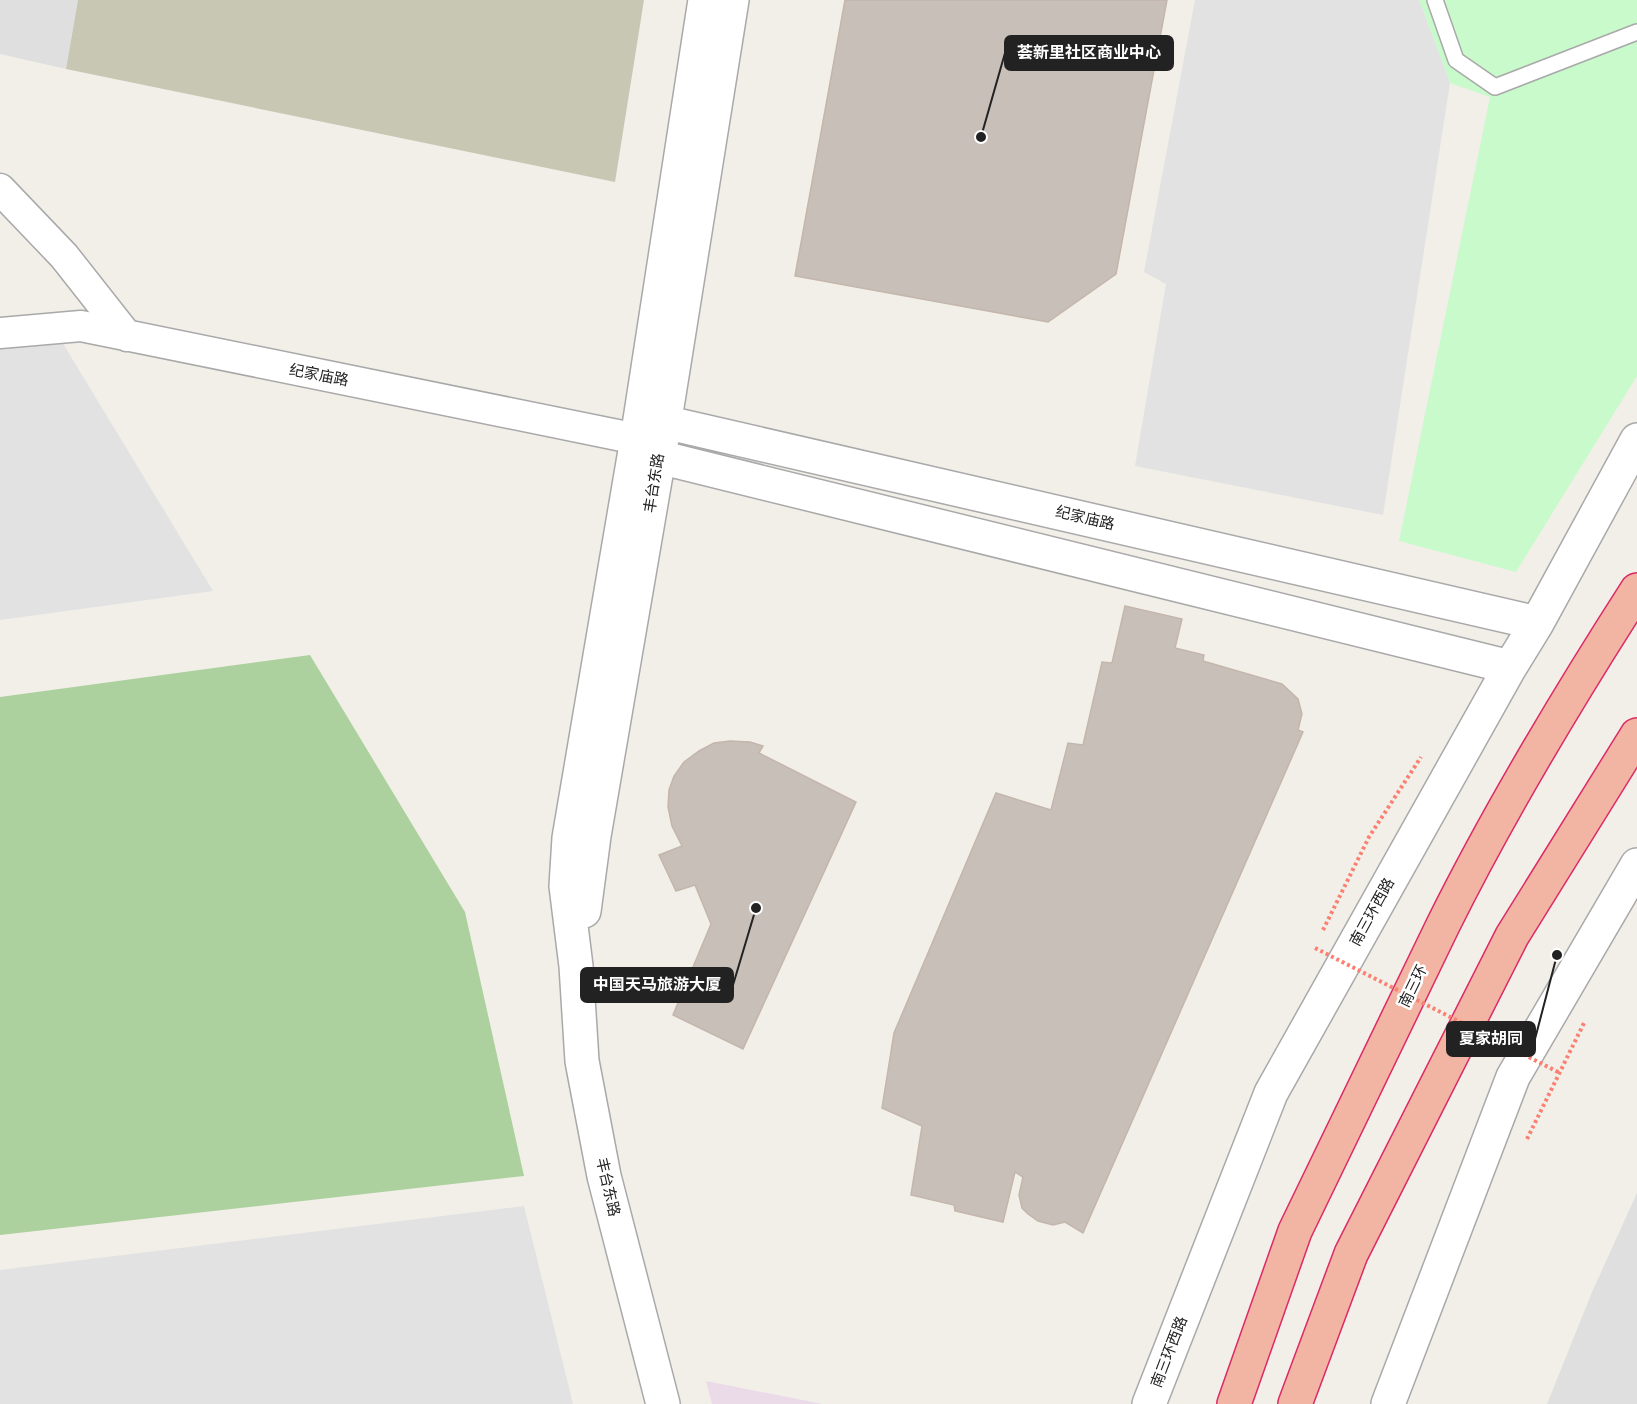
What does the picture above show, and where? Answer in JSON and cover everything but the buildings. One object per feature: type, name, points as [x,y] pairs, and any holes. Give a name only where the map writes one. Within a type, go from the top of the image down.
[{"type":"highway","name":"南三环","points":[[1234,1404],[1295,1231],[1453,905],[1553,725],[1637,591]]},
{"type":"highway","points":[[1295,1404],[1351,1254],[1512,936],[1637,735]]},
{"type":"street","name":"丰台东路","points":[[653,439],[705,0]]},
{"type":"street","name":"丰台东路","points":[[663,1404],[604,1176],[582,1061],[576,966],[566,886],[569,838],[653,439],[732,0]]},
{"type":"street","points":[[0,189],[64,256],[127,336]]},
{"type":"street","name":"纪家庙路","points":[[0,333],[81,326],[653,439],[1537,623]]},
{"type":"street","name":"纪家庙路","points":[[653,439],[1510,667]]},
{"type":"street","name":"南三环西路","points":[[1149,1404],[1271,1093],[1510,667],[1537,623],[1637,440]]},
{"type":"street","points":[[1388,1404],[1513,1077],[1637,865]]},
{"type":"lane","points":[[1435,0],[1456,60],[1495,87],[1637,32]]},
{"type":"path","points":[[1310,958],[1369,837],[1424,751]]},
{"type":"path","points":[[1315,948],[1560,1072]]},
{"type":"path","points":[[1527,1139],[1590,1011]]},
{"type":"shaded area","points":[[0,0],[78,0],[66,69],[0,54]]},
{"type":"shaded area","points":[[78,0],[644,0],[615,182],[66,69]]},
{"type":"shaded area","points":[[1195,0],[1419,0],[1450,83],[1383,515],[1135,466],[1166,284],[1144,272]]},
{"type":"shaded area","points":[[62,342],[213,591],[0,620],[0,348]]},
{"type":"shaded area","points":[[1637,1193],[1637,1404],[1547,1404],[1592,1292]]},
{"type":"shaded area","points":[[524,1206],[573,1404],[0,1404],[0,1270]]},
{"type":"shaded area","points":[[706,1381],[823,1404],[712,1404]]},
{"type":"green space","points":[[1419,0],[1637,0],[1637,376],[1516,572],[1399,541],[1490,97],[1450,83]]},
{"type":"green space","points":[[310,655],[465,912],[524,1176],[0,1235],[0,697]]},
{"type":"place","name":"荟新里社区商业中心","points":[[981,137]]},
{"type":"place","name":"中国天马旅游大厦","points":[[756,908]]},
{"type":"place","name":"夏家胡同","points":[[1557,955]]}]
